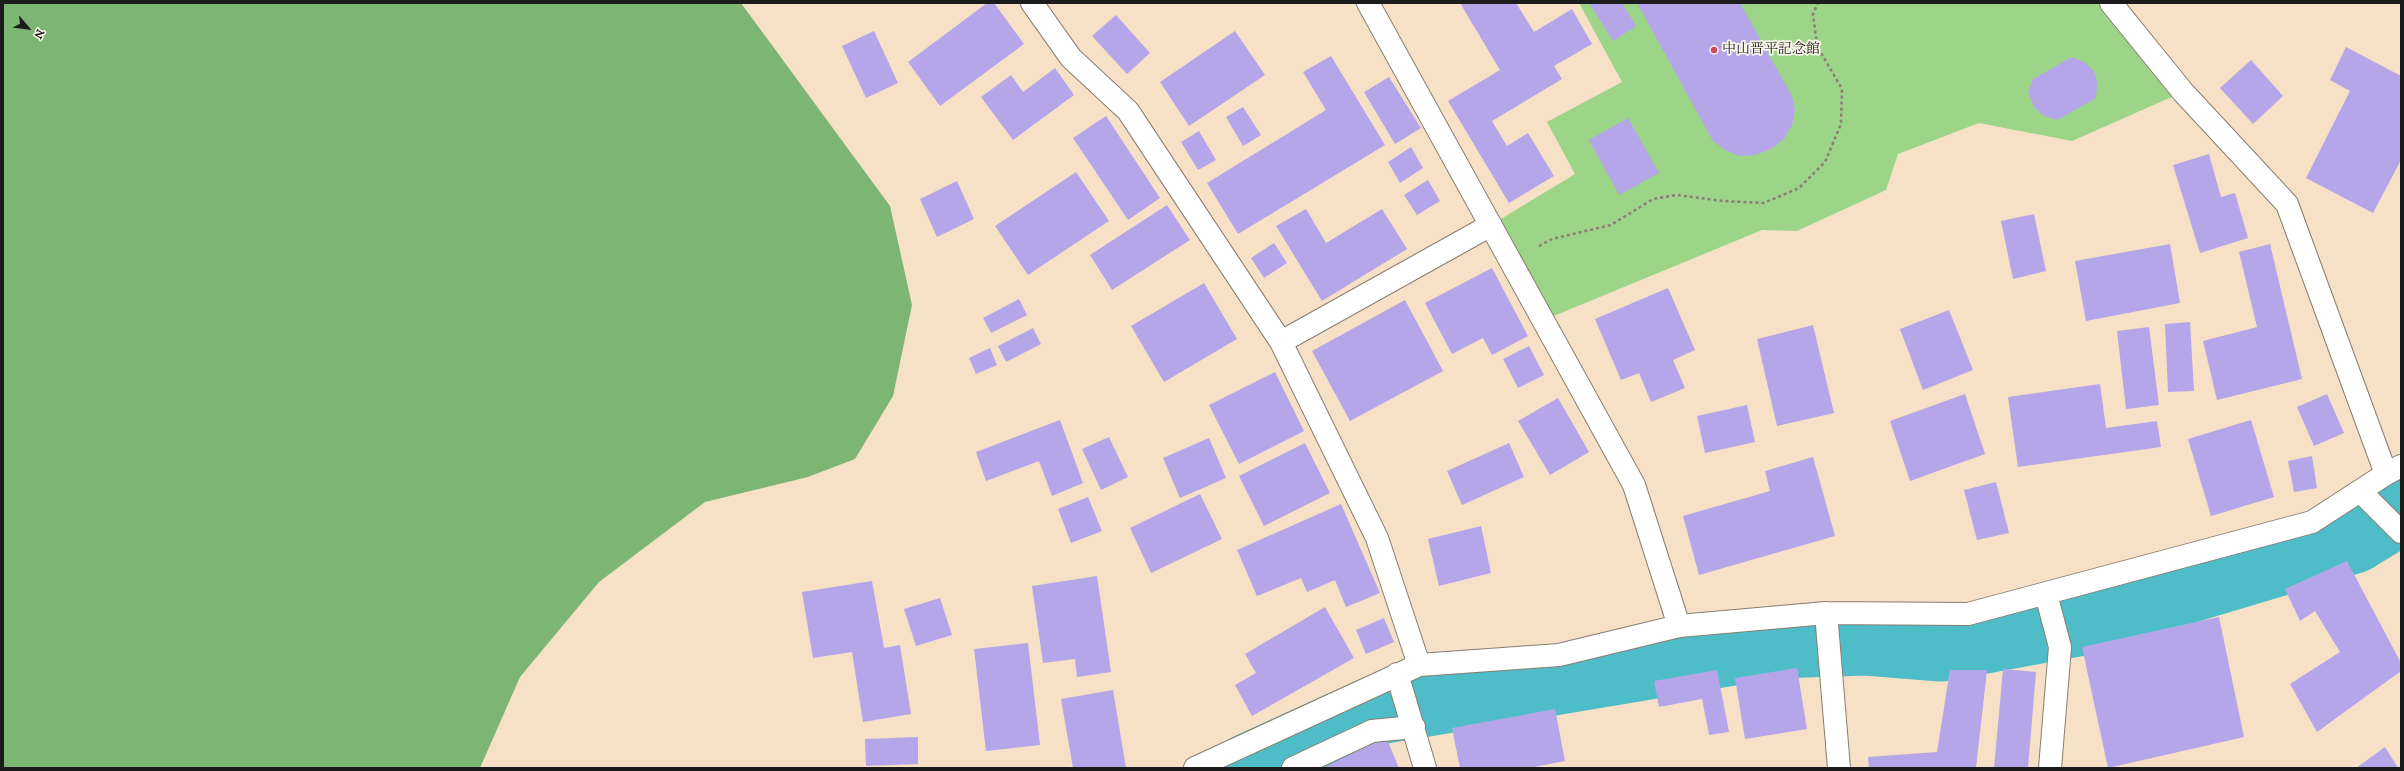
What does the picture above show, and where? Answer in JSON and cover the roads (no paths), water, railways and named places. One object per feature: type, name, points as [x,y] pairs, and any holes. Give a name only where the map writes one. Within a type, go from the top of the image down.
[{"type":"street","points":[[1032,3],[1071,58],[1128,111],[1281,342],[1377,538],[1419,665]]},
{"type":"street","points":[[1368,3],[1634,485],[1679,626]]},
{"type":"street","points":[[1195,768],[1398,676],[1419,665],[1559,655],[1679,626],[1826,613],[1968,614],[2047,595],[2312,522],[2394,470],[2287,204],[2183,92],[2111,3]]},
{"type":"street","points":[[1281,342],[1491,225]]},
{"type":"street","points":[[2361,492],[2401,532]]},
{"type":"street","points":[[2047,595],[2060,647],[2050,768]]},
{"type":"street","points":[[1826,613],[1839,768]]},
{"type":"street","points":[[1398,676],[1425,768]]},
{"type":"street","points":[[1293,768],[1372,731],[1414,727]]},
{"type":"waterway","points":[[1248,768],[1373,711],[1775,644],[1866,641],[1941,647],[2077,622],[2354,539],[2401,510]]},
{"type":"place","name":"中山晋平記念館","points":[[1714,50]]}]
